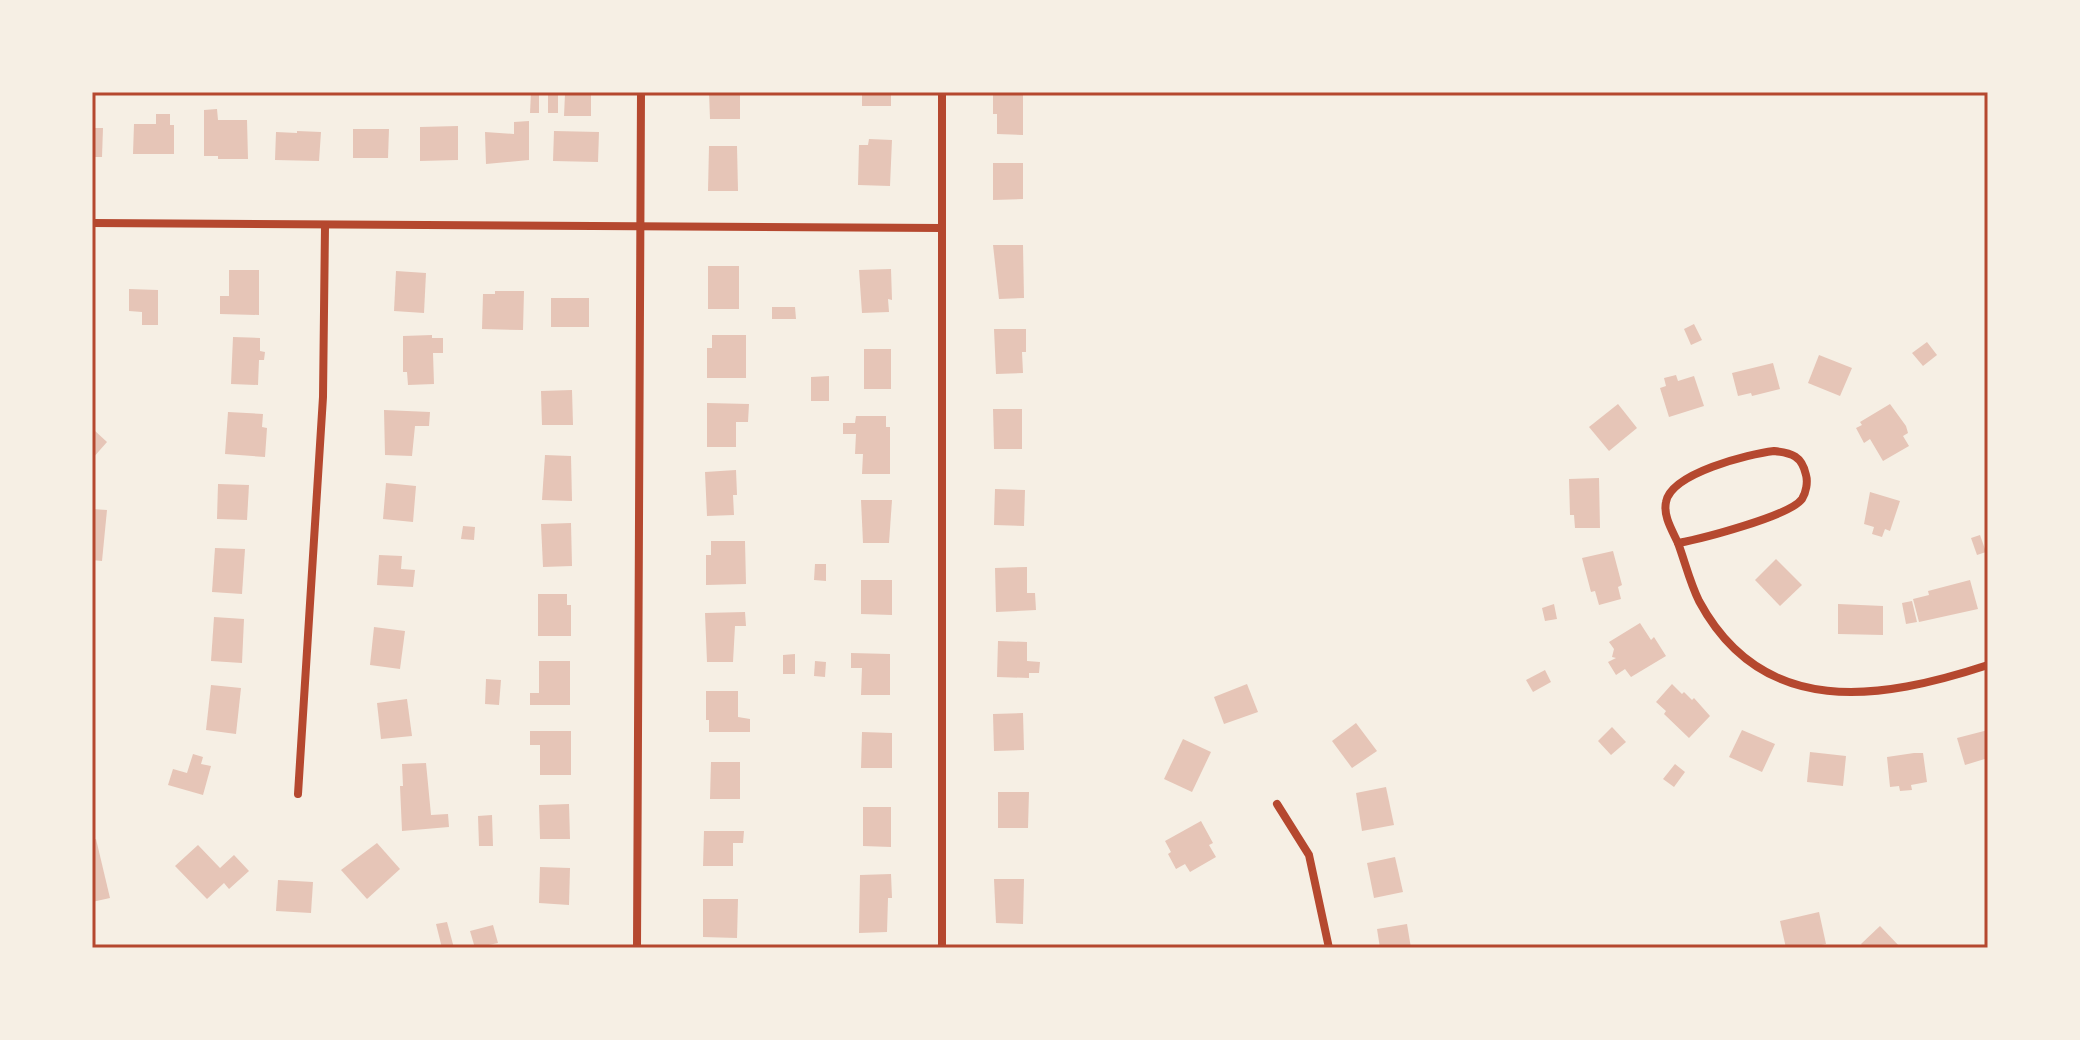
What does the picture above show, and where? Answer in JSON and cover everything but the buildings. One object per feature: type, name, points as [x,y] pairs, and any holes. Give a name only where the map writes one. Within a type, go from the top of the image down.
[{"type":"street","points":[[637,948],[641,92]]},
{"type":"street","points":[[942,92],[942,948]]},
{"type":"street","points":[[92,223],[942,228]]},
{"type":"street","points":[[298,794],[323,397],[325,226]]},
{"type":"street","points":[[1678,543],[1700,540],[1790,510],[1803,498],[1807,484],[1797,456],[1762,452],[1692,475],[1677,483],[1666,502],[1666,518],[1698,599],[1714,624],[1735,647],[1759,667],[1797,685],[1835,693],[1880,693],[1935,682],[1988,665]]},
{"type":"street","points":[[1277,804],[1309,855],[1329,948]]}]
